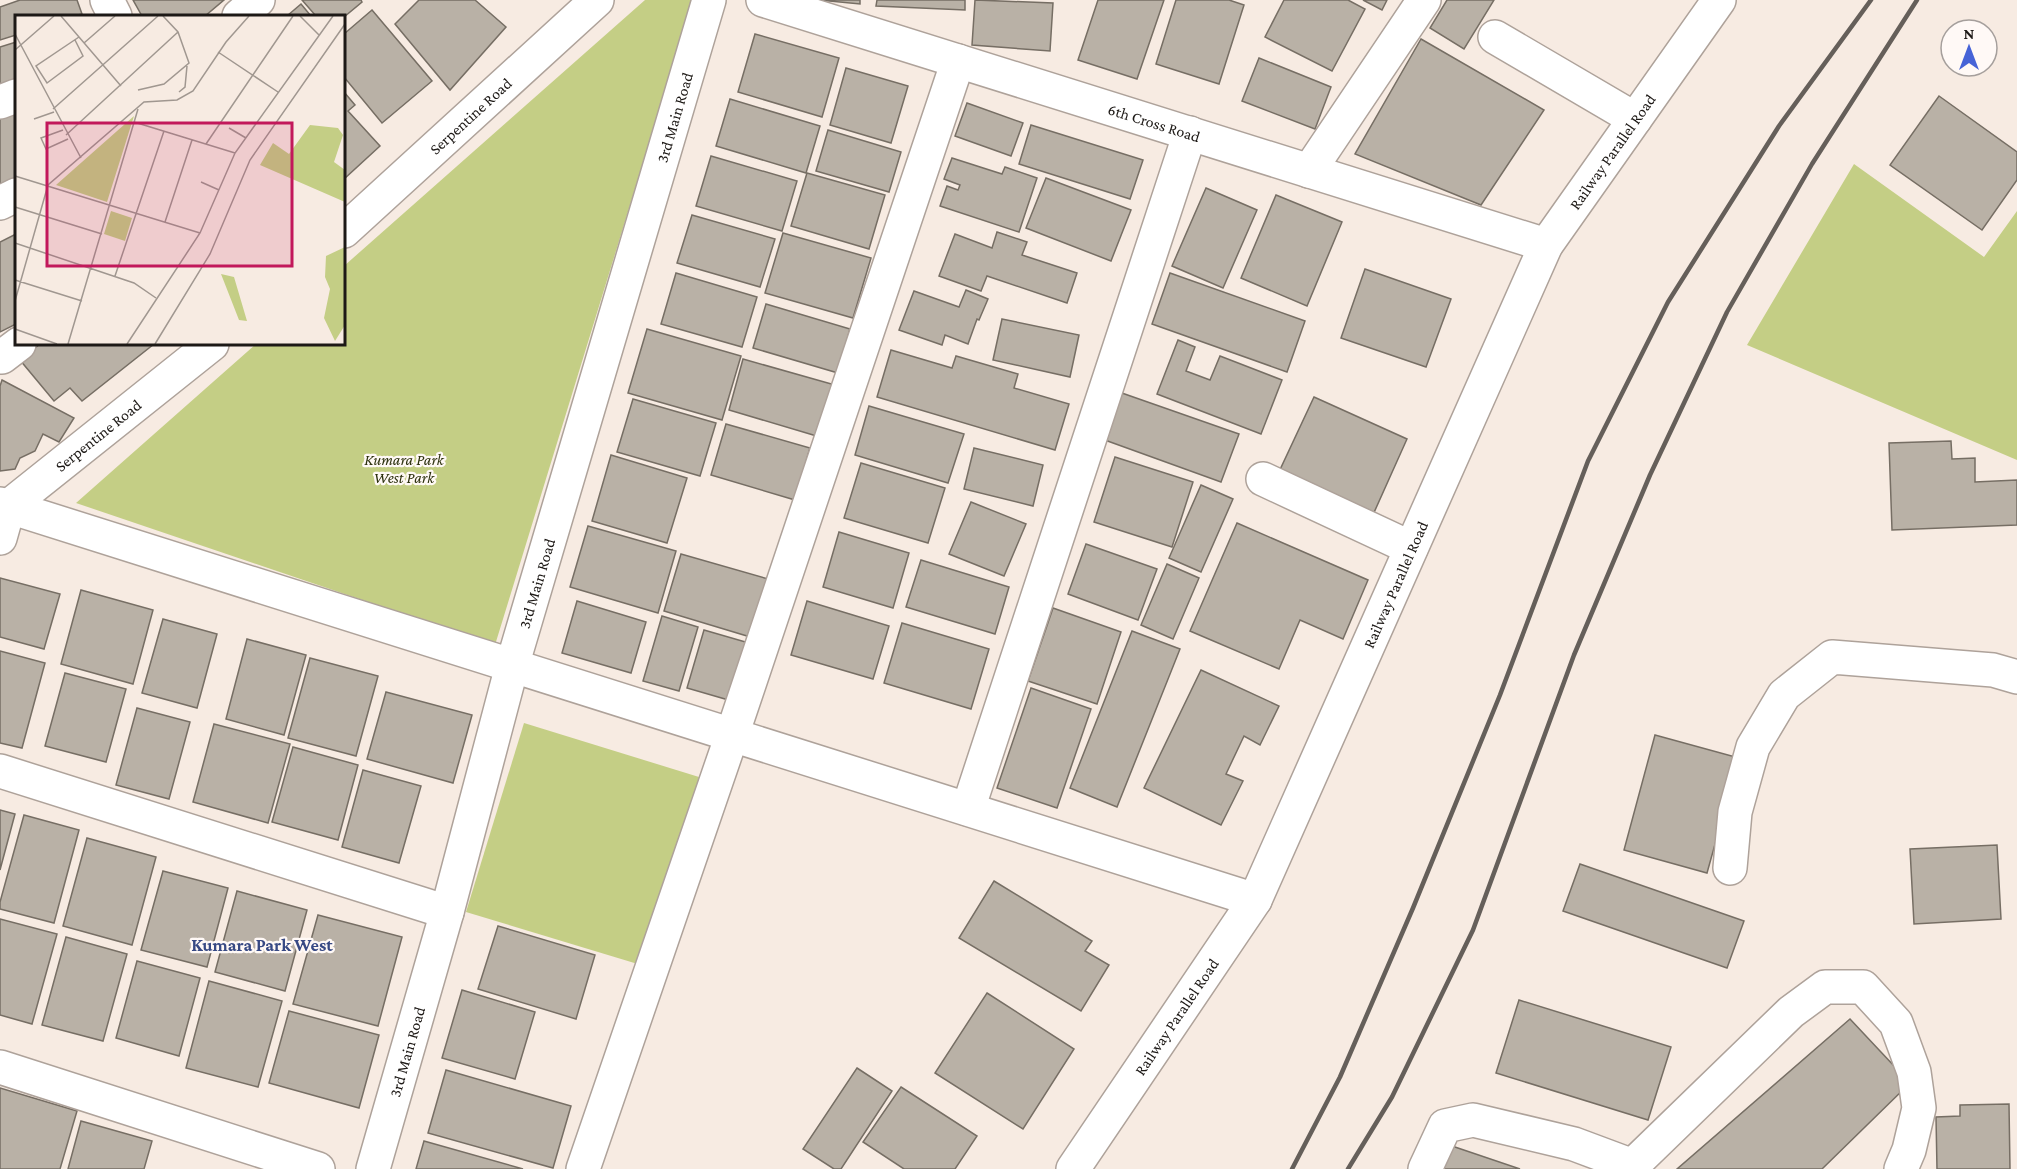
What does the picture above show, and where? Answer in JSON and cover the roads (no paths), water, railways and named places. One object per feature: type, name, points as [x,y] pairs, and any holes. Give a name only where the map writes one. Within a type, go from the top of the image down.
[{"type":"street","points":[[107,0],[114,15]]},
{"type":"street","points":[[240,15],[258,0]]},
{"type":"street","name":"Serpentine Road","points":[[345,230],[597,0]]},
{"type":"street","name":"3rd Main Road","points":[[373,1169],[447,912],[512,666],[709,0]]},
{"type":"street","name":"6th Cross Road","points":[[763,0],[1546,245]]},
{"type":"street","points":[[1309,171],[1424,0]]},
{"type":"street","name":"Railway Parallel Road","points":[[1073,1169],[1255,900],[1546,245],[1719,0]]},
{"type":"street","points":[[1495,37],[1635,119]]},
{"type":"street","points":[[583,1169],[732,735],[958,61]]},
{"type":"street","points":[[0,102],[15,96]]},
{"type":"street","points":[[968,809],[1190,134]]},
{"type":"street","points":[[0,203],[15,196]]},
{"type":"street","points":[[0,357],[18,345]]},
{"type":"street","name":"Serpentine Road","points":[[4,505],[211,345]]},
{"type":"street","points":[[1263,479],[1411,548]]},
{"type":"street","points":[[0,538],[4,505],[1255,900]]},
{"type":"street","points":[[1730,868],[1735,812],[1753,747],[1784,695],[1832,657],[1993,670],[2017,676]]},
{"type":"street","points":[[0,771],[447,912]]},
{"type":"street","points":[[1425,1169],[1445,1126],[1473,1120],[1574,1144],[1631,1167],[1791,1012],[1825,987],[1863,987],[1896,1023],[1914,1072],[1919,1107],[1909,1150],[1901,1169]]},
{"type":"street","points":[[0,1067],[318,1169]]},
{"type":"railway","points":[[1292,1169],[1340,1077],[1413,908],[1500,695],[1588,461],[1668,302],[1779,126],[1871,0]]},
{"type":"railway","points":[[1348,1169],[1392,1097],[1473,930],[1574,655],[1650,475],[1727,312],[1812,164],[1917,0]]},
{"type":"district","name":"Kumara Park West","points":[[262,945]]},
{"type":"park label","name":"Kumara Park West Park","points":[[404,468]]}]
